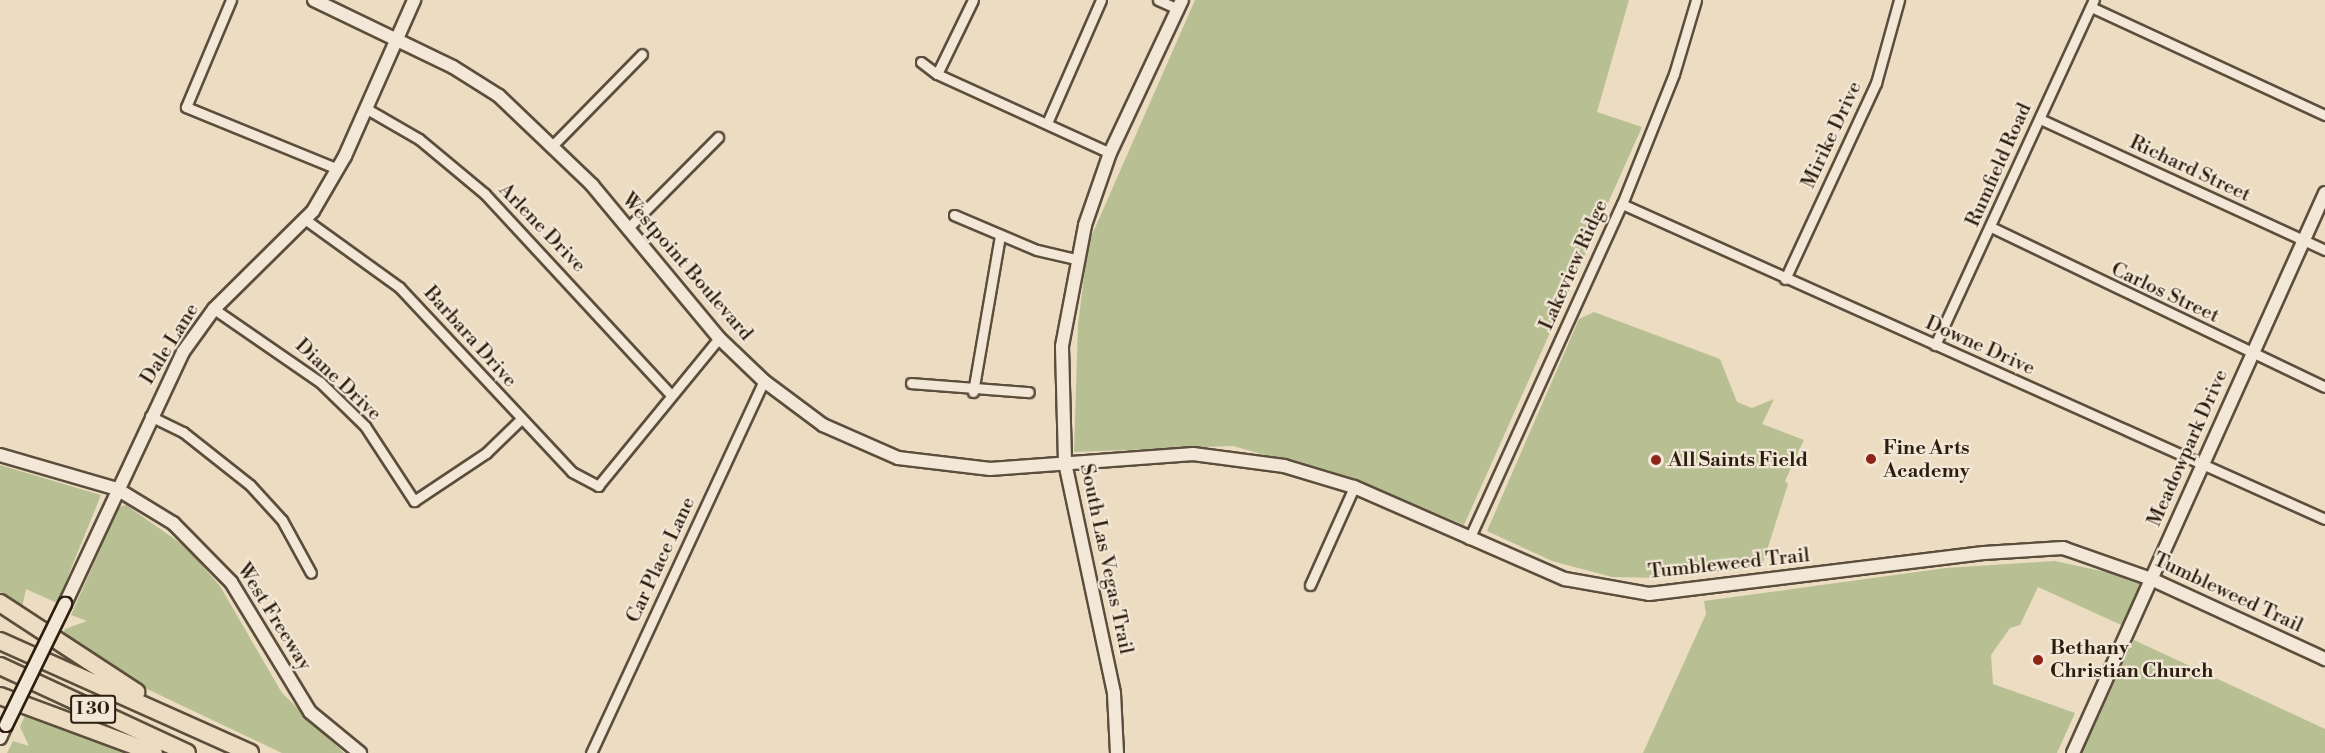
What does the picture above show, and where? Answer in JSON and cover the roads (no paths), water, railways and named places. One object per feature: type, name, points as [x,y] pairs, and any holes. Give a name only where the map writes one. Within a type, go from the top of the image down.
[{"type":"highway","points":[[0,603],[173,718]]},
{"type":"highway","points":[[0,630],[32,645],[62,669]]},
{"type":"highway","name":"I 30","points":[[0,641],[250,753]]},
{"type":"highway","name":"I 30","points":[[0,666],[187,753]]},
{"type":"highway","points":[[0,696],[154,753]]},
{"type":"street","points":[[231,0],[186,108],[338,169]]},
{"type":"street","name":"Westpoint Boulevard","points":[[314,0],[399,40],[499,96],[553,145],[628,228],[719,338],[764,381],[823,425],[898,458],[968,469],[1065,462]]},
{"type":"street","name":"Dale Lane","points":[[0,738],[65,604],[150,416],[214,309],[306,220],[338,169],[399,40],[414,0]]},
{"type":"street","points":[[937,74],[973,0]]},
{"type":"street","points":[[1047,123],[1101,0]]},
{"type":"street","points":[[1158,0],[1180,5]]},
{"type":"street","name":"Lakeview Ridge","points":[[1469,539],[1622,204],[1674,74],[1696,0]]},
{"type":"street","name":"Mirike Drive","points":[[1785,279],[1876,82],[1899,0]]},
{"type":"street","points":[[2093,3],[2325,115]]},
{"type":"street","name":"Rumfield Road","points":[[1935,345],[2093,3]]},
{"type":"street","name":"South Las Vegas Trail","points":[[1117,753],[1114,693],[1065,462],[1062,346],[1075,259],[1110,153],[1180,5]]},
{"type":"street","points":[[553,145],[642,54]]},
{"type":"street","points":[[921,62],[937,74],[1110,153]]},
{"type":"street","name":"Arlene Drive","points":[[367,109],[419,139],[485,194],[671,395]]},
{"type":"street","name":"Richard Street","points":[[2040,119],[2325,250]]},
{"type":"street","points":[[628,228],[718,137]]},
{"type":"street","name":"Meadowpark Drive","points":[[2073,753],[2325,193]]},
{"type":"street","name":"Downe Drive","points":[[1622,204],[2201,466],[2325,519]]},
{"type":"street","points":[[954,215],[999,236],[1075,259]]},
{"type":"street","name":"Barbara Drive","points":[[306,220],[399,287],[520,420],[572,472],[598,486],[671,395]]},
{"type":"street","name":"Carlos Street","points":[[1991,226],[2252,354],[2325,387]]},
{"type":"street","points":[[973,392],[999,236]]},
{"type":"street","name":"Diane Drive","points":[[214,309],[320,382],[365,426],[414,501],[486,453],[520,420]]},
{"type":"street","points":[[671,395],[719,338]]},
{"type":"street","name":"Car Place Lane","points":[[591,753],[764,381]]},
{"type":"street","points":[[911,383],[973,392],[1029,392]]},
{"type":"street","points":[[150,416],[183,432],[249,485],[282,520],[311,573]]},
{"type":"street","name":"Tumbleweed Trail","points":[[1065,462],[1193,454],[1284,466],[1354,487],[1565,579],[1648,594],[2033,549],[2091,555],[2151,579],[2325,659]]},
{"type":"street","name":"West Freeway","points":[[0,455],[117,489],[201,547],[231,582],[310,712],[360,753]]},
{"type":"street","points":[[1310,585],[1354,487]]},
{"type":"place","name":"Fine Arts Academy","points":[[1871,459]]},
{"type":"place","name":"All Saints Field","points":[[1656,460]]},
{"type":"place","name":"Bethany Christian Church","points":[[2038,660]]}]
